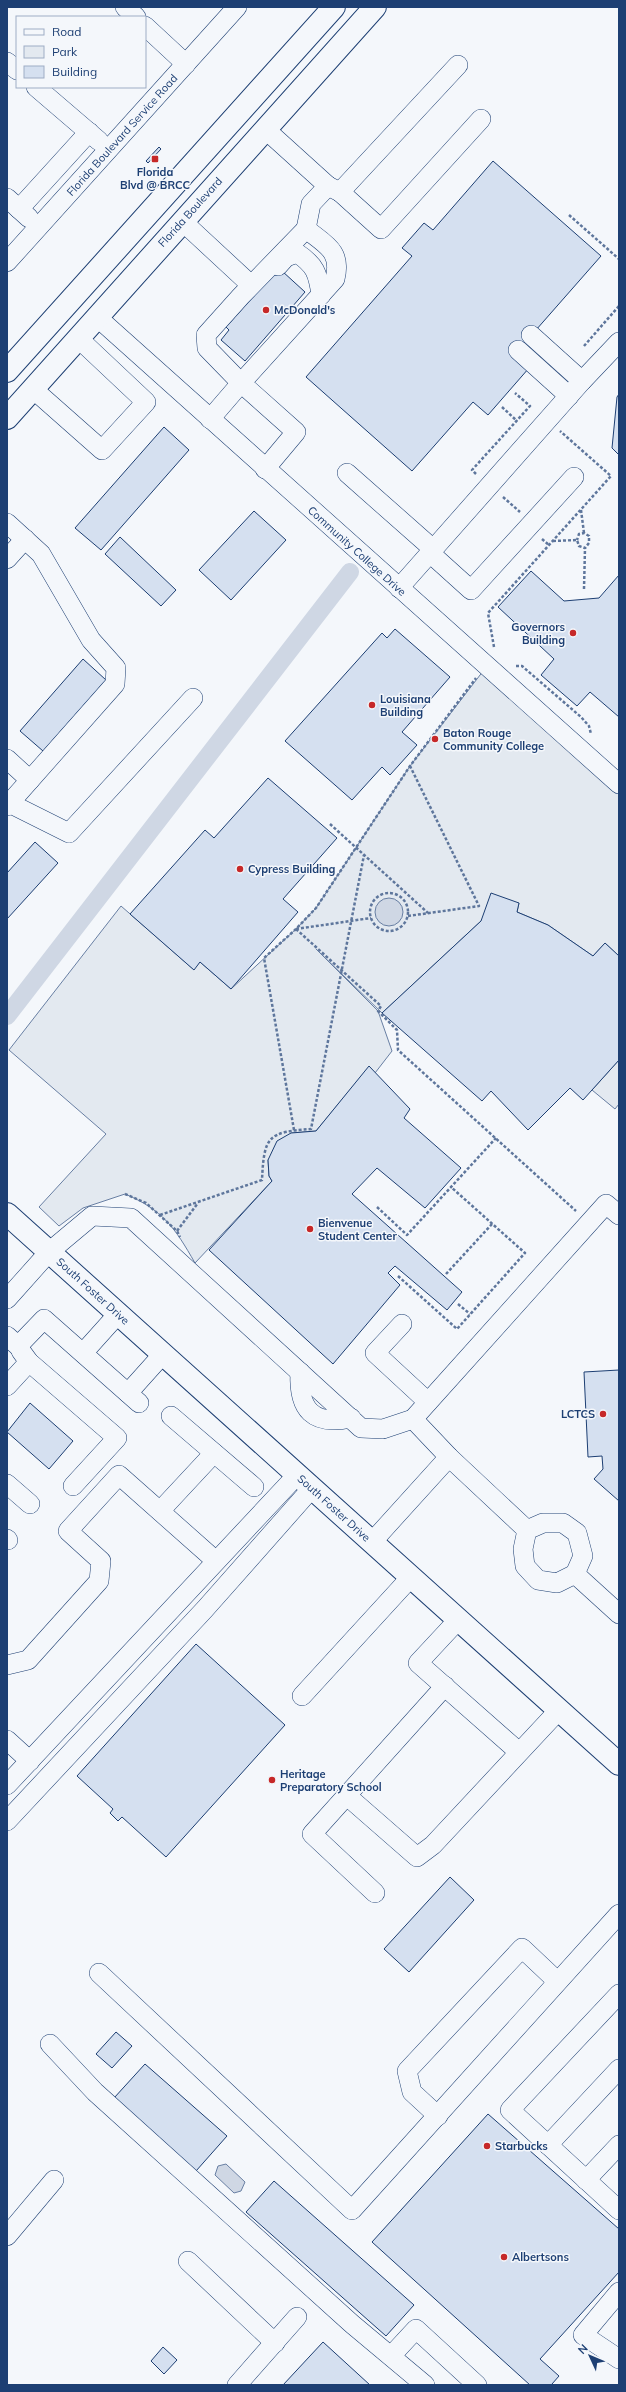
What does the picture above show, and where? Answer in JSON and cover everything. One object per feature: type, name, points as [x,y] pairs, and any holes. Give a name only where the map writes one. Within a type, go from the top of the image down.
[{"type":"main road","points":[[7,371],[334,7]]},
{"type":"main road","name":"Florida Boulevard","points":[[7,418],[375,7]]},
{"type":"main road","points":[[160,201],[182,221]]},
{"type":"main road","name":"South Foster Drive","points":[[7,1214],[619,1764]]},
{"type":"street","name":"Florida Boulevard Service Road","points":[[7,262],[237,7]]},
{"type":"street","points":[[146,27],[186,64]]},
{"type":"street","points":[[7,62],[16,69]]},
{"type":"street","points":[[265,468],[296,432],[241,383],[207,348],[206,335],[306,228],[311,204],[334,189],[458,65]]},
{"type":"street","points":[[37,88],[109,150]]},
{"type":"street","points":[[265,129],[381,229],[481,119]]},
{"type":"street","points":[[39,227],[13,204],[89,132]]},
{"type":"street","points":[[182,221],[251,286]]},
{"type":"street","points":[[210,419],[335,279],[339,264],[333,251],[306,228]]},
{"type":"street","points":[[215,326],[225,324],[286,257],[297,253],[308,261],[318,275],[321,295]]},
{"type":"street","name":"Community College Drive","points":[[97,317],[619,784]]},
{"type":"street","points":[[531,335],[582,380]]},
{"type":"street","points":[[33,389],[102,450],[146,402],[78,338]]},
{"type":"street","points":[[399,588],[582,380],[619,342]]},
{"type":"street","points":[[518,350],[569,396]]},
{"type":"street","points":[[347,473],[471,590],[574,477]]},
{"type":"street","points":[[7,523],[41,554],[91,640],[116,668],[115,684],[8,805],[69,833],[193,698]]},
{"type":"street","points":[[7,559],[25,539]]},
{"type":"street","points":[[7,759],[30,780]]},
{"type":"street","points":[[8,1297],[49,1252],[92,1216],[131,1218],[361,1428],[384,1429],[413,1419],[613,1209]]},
{"type":"street","points":[[83,1353],[118,1314]]},
{"type":"street","points":[[7,1386],[18,1348],[44,1319],[134,1398],[163,1354]]},
{"type":"street","points":[[402,1324],[375,1353],[428,1402]]},
{"type":"street","points":[[18,1348],[117,1438],[73,1486]]},
{"type":"street","points":[[171,1416],[254,1487]]},
{"type":"street","points":[[413,1419],[449,1457],[527,1530]]},
{"type":"street","points":[[160,1511],[214,1453]]},
{"type":"street","points":[[372,1542],[449,1457]]},
{"type":"street","points":[[7,1666],[28,1660],[99,1581],[101,1561],[68,1531],[119,1475],[216,1561]]},
{"type":"street","points":[[7,1785],[216,1561],[305,1481]]},
{"type":"street","points":[[7,1821],[205,1609],[305,1481]]},
{"type":"street","points":[[7,1484],[30,1504]]},
{"type":"street","points":[[543,1523],[563,1523],[577,1533],[583,1556],[575,1574],[556,1583],[538,1580],[525,1566],[523,1549],[527,1530],[543,1523]]},
{"type":"street","points":[[575,1574],[617,1608]]},
{"type":"street","points":[[302,1696],[411,1577]]},
{"type":"street","points":[[458,1620],[418,1663],[519,1752]]},
{"type":"street","points":[[375,1893],[312,1834],[445,1686]]},
{"type":"street","points":[[346,1795],[417,1857],[434,1845],[519,1752],[560,1710]]},
{"type":"street","points":[[7,1740],[30,1761]]},
{"type":"street","points":[[99,1973],[352,2210],[619,1914]]},
{"type":"street","points":[[438,2116],[412,2092],[407,2071],[522,1948],[557,1981]]},
{"type":"street","points":[[619,1994],[510,2110],[619,2210]]},
{"type":"street","points":[[50,2044],[95,2092],[352,2324],[425,2385]]},
{"type":"street","points":[[548,2145],[619,2069]]},
{"type":"street","points":[[586,2180],[619,2145]]},
{"type":"street","points":[[7,2236],[54,2180]]},
{"type":"street","points":[[188,2261],[274,2343]]},
{"type":"street","points":[[619,2292],[583,2335],[619,2359]]},
{"type":"street","points":[[237,2385],[297,2317]]},
{"type":"street","points":[[391,2356],[416,2329],[477,2385]]},
{"type":"path","points":[[569,216],[619,259]]},
{"type":"path","points":[[584,346],[619,306]]},
{"type":"path","points":[[502,407],[517,421]]},
{"type":"path","points":[[294,1130],[264,958],[296,929],[316,908],[410,766],[466,689],[495,656],[488,613],[611,476],[560,430]]},
{"type":"path","points":[[581,510],[584,533]]},
{"type":"path","points":[[584,533],[579,534],[577,540],[580,546],[585,548]]},
{"type":"path","points":[[584,533],[589,536],[590,543],[585,548],[584,589]]},
{"type":"path","points":[[553,541],[577,540]]},
{"type":"path","points":[[511,666],[522,666],[534,676],[581,717],[589,726],[592,736]]},
{"type":"path","points":[[408,916],[479,906],[410,766]]},
{"type":"path","points":[[330,824],[428,913]]},
{"type":"path","points":[[160,1216],[262,1180],[263,1156],[270,1140],[282,1131],[311,1129],[364,854]]},
{"type":"path","points":[[404,899],[406,892]]},
{"type":"path","points":[[393,893],[404,899],[409,910],[408,916],[402,927],[390,931],[378,928],[371,918],[371,905],[380,895],[393,893]]},
{"type":"path","points":[[296,929],[371,918]]},
{"type":"path","points":[[296,929],[381,1006],[378,1011],[397,1030],[398,1050],[581,1215]]},
{"type":"path","points":[[377,1207],[407,1235],[496,1138]]},
{"type":"path","points":[[398,1276],[457,1329],[524,1253],[451,1187]]},
{"type":"path","points":[[177,1231],[199,1202]]},
{"type":"path","points":[[446,1274],[492,1224]]},
{"type":"path","points":[[458,1304],[470,1314]]},
{"type":"green space","points":[[487,666],[619,784],[619,956],[605,943],[593,956],[548,925],[517,912],[519,903],[481,921],[382,1013],[316,949],[378,1011],[392,1051],[375,1073],[369,1067],[316,1131],[291,1133],[268,1160],[269,1176],[272,1181],[195,1263],[167,1221],[149,1207],[125,1194],[83,1208],[59,1226],[39,1207],[106,1134],[9,1050],[121,906],[193,969],[200,962],[231,989],[296,929],[316,908],[410,766]]},
{"type":"green space","points":[[619,1060],[619,1104],[615,1109],[592,1090]]},
{"type":"shaded area","points":[[389,898],[399,902],[403,912],[399,922],[389,926],[379,922],[375,912],[379,902]]},
{"type":"shaded area","points":[[226,2164],[245,2182],[241,2191],[234,2193],[215,2175],[218,2166]]},
{"type":"building","points":[[159,147],[161,149],[148,163],[146,161]]},
{"type":"building","points":[[493,161],[601,256],[514,355],[529,368],[488,415],[473,402],[412,471],[306,377],[412,256],[402,248],[424,223],[433,230]]},
{"type":"building","name":"McDonald's","points":[[277,270],[282,271],[305,292],[245,361],[221,340],[229,330],[226,327]]},
{"type":"building","points":[[619,394],[619,455],[612,448],[617,397]]},
{"type":"building","points":[[164,427],[189,450],[101,550],[75,528]]},
{"type":"building","points":[[254,511],[286,540],[231,600],[199,570]]},
{"type":"building","points":[[120,537],[176,590],[161,606],[105,554]]},
{"type":"building","name":"Governors Building","points":[[531,571],[564,601],[599,598],[619,575],[619,717],[590,692],[577,706],[541,675],[554,659],[498,607]]},
{"type":"building","name":"Louisiana Building","points":[[395,629],[450,677],[402,732],[417,745],[390,775],[382,767],[352,800],[285,741],[382,633],[387,638]]},
{"type":"building","points":[[83,659],[106,680],[43,751],[20,731]]},
{"type":"building","name":"Cypress Building","points":[[268,778],[337,838],[283,899],[298,912],[231,989],[200,962],[194,970],[130,914],[205,830],[214,838]]},
{"type":"building","points":[[35,842],[58,863],[7,919],[7,873]]},
{"type":"building","points":[[491,893],[519,903],[517,912],[548,925],[593,956],[605,943],[619,956],[619,1060],[583,1100],[570,1088],[528,1130],[491,1091],[482,1101],[382,1013],[481,921]]},
{"type":"building","name":"Bienvenue Student Center","points":[[369,1066],[410,1109],[404,1118],[461,1168],[425,1208],[377,1168],[352,1194],[462,1292],[447,1310],[395,1266],[388,1273],[400,1285],[333,1364],[209,1250],[272,1181],[269,1176],[268,1160],[277,1141],[291,1133],[316,1131]]},
{"type":"building","name":"LCTCS","points":[[619,1370],[619,1501],[594,1479],[603,1469],[602,1456],[588,1457],[584,1372]]},
{"type":"building","points":[[30,1403],[73,1441],[49,1469],[7,1432]]},
{"type":"building","points":[[196,1644],[285,1725],[166,1857],[122,1817],[118,1821],[110,1813],[113,1809],[77,1776]]},
{"type":"building","points":[[450,1877],[474,1900],[409,1972],[384,1949]]},
{"type":"building","points":[[116,2032],[132,2046],[112,2068],[96,2054]]},
{"type":"building","points":[[145,2064],[227,2136],[196,2171],[114,2098]]},
{"type":"building","name":"Albertsons","points":[[488,2114],[619,2229],[619,2272],[540,2359],[559,2376],[552,2384],[553,2385],[530,2385],[372,2242]]},
{"type":"building","points":[[274,2181],[414,2305],[386,2336],[246,2212]]},
{"type":"building","points":[[323,2342],[370,2385],[283,2385]]},
{"type":"building","points":[[163,2347],[177,2360],[164,2374],[151,2361]]},
{"type":"waterway","points":[[7,1016],[350,572]]},
{"type":"place","name":"Florida Blvd @ BRCC","points":[[155,159]]},
{"type":"place","name":"McDonald's","points":[[266,310]]},
{"type":"place","name":"Governors Building","points":[[573,633]]},
{"type":"place","name":"Louisiana Building","points":[[372,705]]},
{"type":"place","name":"Baton Rouge Community College","points":[[435,739]]},
{"type":"place","name":"Cypress Building","points":[[240,869]]},
{"type":"place","name":"Bienvenue Student Center","points":[[310,1229]]},
{"type":"place","name":"LCTCS","points":[[603,1414]]},
{"type":"place","name":"Heritage Preparatory School","points":[[272,1780]]},
{"type":"place","name":"Starbucks","points":[[487,2146]]},
{"type":"place","name":"Albertsons","points":[[504,2257]]}]
